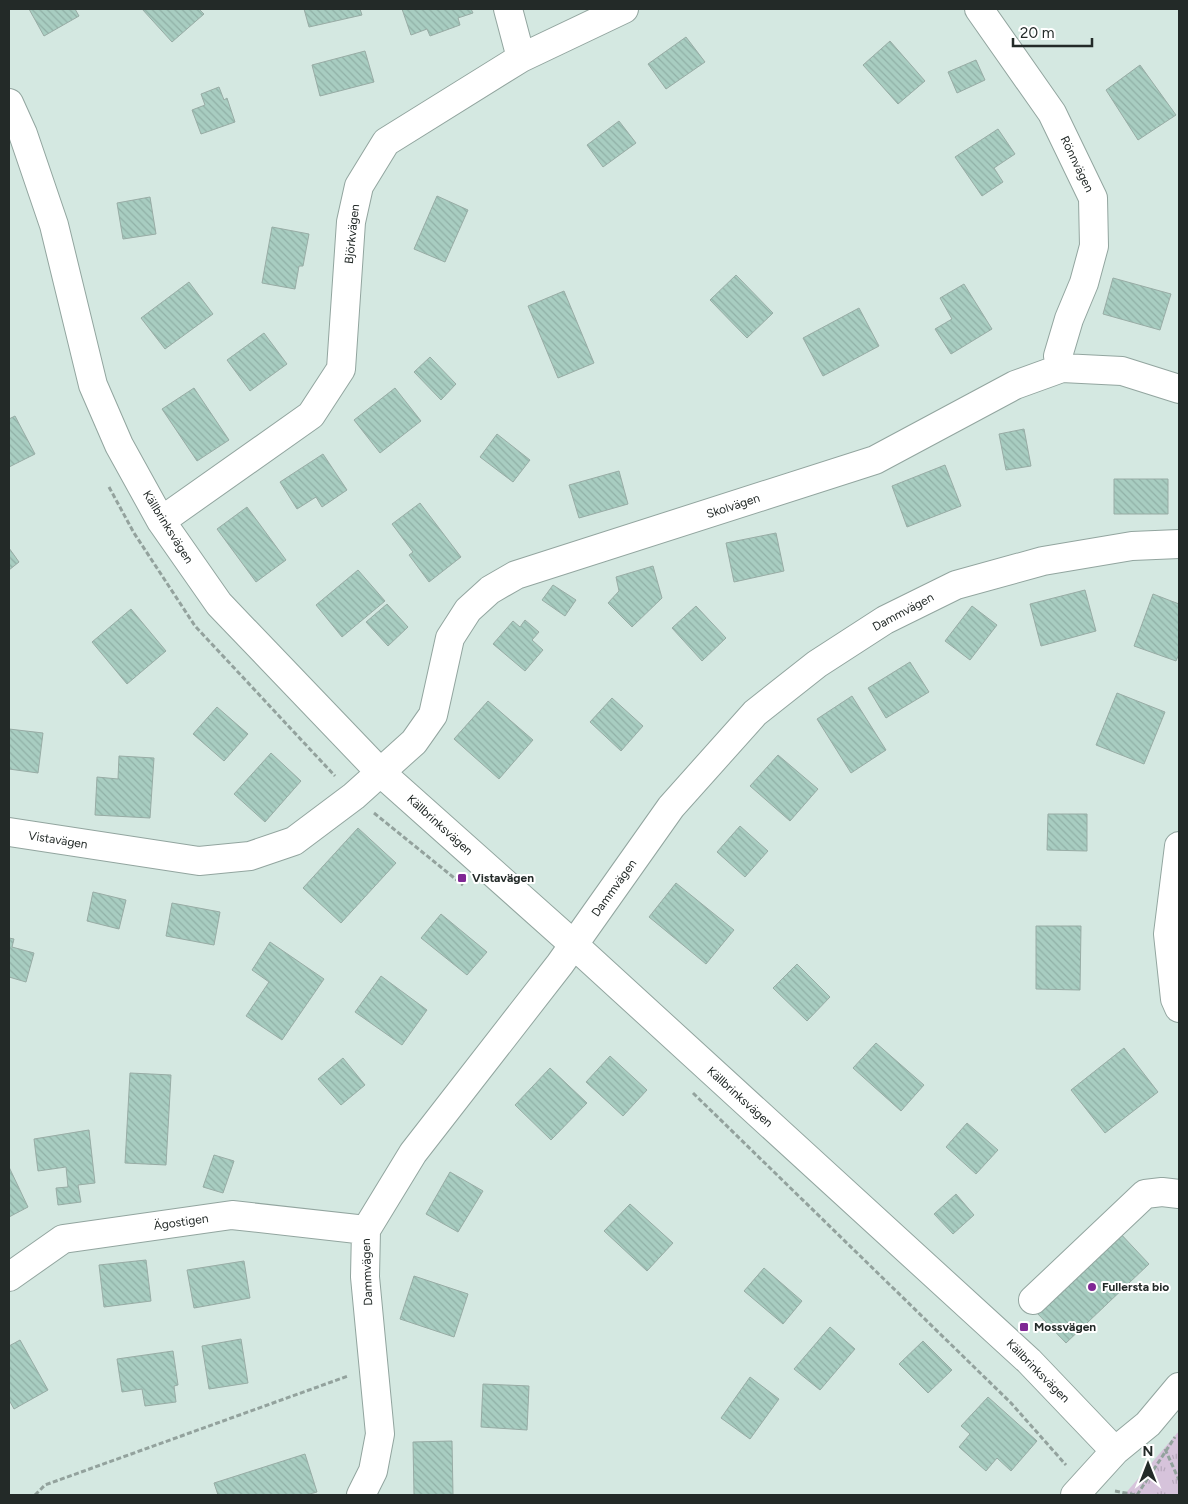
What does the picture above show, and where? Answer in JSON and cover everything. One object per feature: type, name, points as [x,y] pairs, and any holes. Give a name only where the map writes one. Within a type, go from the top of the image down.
[{"type":"street","points":[[508,9],[521,58]]},
{"type":"street","name":"Björkvägen","points":[[161,521],[311,415],[342,369],[351,222],[359,186],[386,142],[521,58],[624,9]]},
{"type":"street","name":"Rönnvägen","points":[[979,9],[1052,113],[1093,198],[1094,246],[1084,283],[1068,319],[1058,356],[1062,368]]},
{"type":"street","name":"Källbrinksvägen","points":[[9,103],[23,134],[54,225],[93,385],[119,445],[161,521],[219,604],[379,771],[573,944],[1030,1361],[1114,1451]]},
{"type":"street","name":"Skolvägen","points":[[379,771],[414,742],[433,716],[450,638],[468,610],[490,590],[516,575],[875,460],[1015,385],[1062,368],[1122,371],[1179,389]]},
{"type":"street","name":"Dammvägen","points":[[361,1495],[373,1471],[380,1434],[365,1277],[366,1230],[413,1152],[560,964],[671,807],[755,713],[817,664],[885,620],[956,585],[1043,561],[1132,546],[1179,544]]},
{"type":"street","name":"Vistavägen","points":[[9,832],[199,862],[250,856],[294,841],[354,796],[379,771]]},
{"type":"street","points":[[1179,846],[1168,934],[1176,999],[1179,1008]]},
{"type":"street","points":[[1033,1300],[1145,1194],[1162,1192],[1179,1194]]},
{"type":"street","name":"Ägostigen","points":[[9,1277],[63,1239],[232,1215],[366,1230]]},
{"type":"street","points":[[1079,1490],[1114,1451],[1148,1424],[1179,1387]]},
{"type":"path","points":[[35,1495],[44,1485],[374,1367]]},
{"type":"path","points":[[1148,1424],[1165,1450],[1179,1480]]},
{"type":"path","points":[[1137,1495],[1165,1450],[1179,1432]]},
{"type":"green space","points":[[1179,1431],[1179,1495],[1124,1495]]},
{"type":"building","points":[[29,9],[75,9],[79,16],[44,36]]},
{"type":"building","points":[[142,9],[199,9],[204,14],[172,42]]},
{"type":"building","points":[[304,9],[360,9],[362,15],[309,27]]},
{"type":"building","points":[[402,9],[471,9],[473,13],[458,18],[460,25],[430,36],[427,29],[411,35]]},
{"type":"building","points":[[686,37],[705,62],[666,89],[648,64]]},
{"type":"building","points":[[890,41],[925,81],[898,104],[863,65]]},
{"type":"building","points":[[365,51],[374,82],[320,96],[312,65]]},
{"type":"building","points":[[976,60],[985,80],[957,93],[948,72]]},
{"type":"building","points":[[1140,65],[1176,115],[1138,140],[1106,90]]},
{"type":"building","points":[[219,87],[224,100],[227,98],[235,122],[201,134],[192,110],[205,105],[201,94]]},
{"type":"building","points":[[619,121],[636,143],[603,167],[587,145]]},
{"type":"building","points":[[998,129],[1015,154],[994,168],[1003,182],[982,196],[955,157]]},
{"type":"building","points":[[437,196],[468,210],[445,262],[414,249]]},
{"type":"building","points":[[150,197],[156,234],[123,239],[117,203]]},
{"type":"building","points":[[272,227],[309,234],[303,266],[299,266],[295,289],[262,283]]},
{"type":"building","points":[[736,275],[773,313],[747,338],[710,300]]},
{"type":"building","points":[[1113,278],[1171,294],[1160,330],[1103,314]]},
{"type":"building","points":[[189,282],[213,314],[165,349],[141,318]]},
{"type":"building","points":[[964,284],[992,329],[951,354],[935,329],[952,319],[940,298]]},
{"type":"building","points":[[564,291],[594,363],[558,378],[528,306]]},
{"type":"building","points":[[859,308],[879,346],[823,376],[803,338]]},
{"type":"building","points":[[264,333],[287,364],[250,391],[227,360]]},
{"type":"building","points":[[430,357],[456,384],[441,400],[414,372]]},
{"type":"building","points":[[194,388],[229,440],[197,461],[162,409]]},
{"type":"building","points":[[395,388],[421,421],[380,453],[354,420]]},
{"type":"building","points":[[15,416],[35,454],[9,467],[9,419]]},
{"type":"building","points":[[1024,429],[1031,466],[1006,470],[999,434]]},
{"type":"building","points":[[497,434],[530,460],[513,482],[480,457]]},
{"type":"building","points":[[323,454],[347,490],[322,507],[316,497],[297,509],[280,482]]},
{"type":"building","points":[[945,465],[961,506],[907,527],[892,486]]},
{"type":"building","points":[[619,471],[628,504],[579,518],[569,485]]},
{"type":"building","points":[[1114,479],[1168,479],[1168,514],[1114,514]]},
{"type":"building","points":[[420,503],[461,557],[429,582],[409,555],[413,552],[392,524]]},
{"type":"building","points":[[247,507],[286,560],[256,582],[217,529]]},
{"type":"building","points":[[776,533],[784,571],[734,582],[726,543]]},
{"type":"building","points":[[9,548],[19,562],[9,570]]},
{"type":"building","points":[[653,566],[662,598],[632,627],[608,603],[619,591],[616,577]]},
{"type":"building","points":[[358,570],[385,601],[342,637],[316,605]]},
{"type":"building","points":[[553,585],[576,600],[565,616],[542,600]]},
{"type":"building","points":[[1085,590],[1096,631],[1041,646],[1030,604]]},
{"type":"building","points":[[1153,594],[1179,604],[1179,654],[1176,661],[1134,646]]},
{"type":"building","points":[[387,604],[408,627],[388,646],[366,622]]},
{"type":"building","points":[[696,606],[726,638],[702,661],[672,628]]},
{"type":"building","points":[[972,606],[997,625],[970,660],[945,641]]},
{"type":"building","points":[[131,609],[166,651],[127,684],[92,642]]},
{"type":"building","points":[[525,620],[539,632],[532,640],[543,650],[525,671],[493,644],[513,621],[520,627]]},
{"type":"building","points":[[910,662],[929,692],[886,718],[868,688]]},
{"type":"building","points":[[1117,693],[1165,712],[1144,764],[1096,745]]},
{"type":"building","points":[[852,696],[886,750],[851,773],[817,719]]},
{"type":"building","points":[[612,698],[643,726],[621,751],[590,722]]},
{"type":"building","points":[[488,701],[533,740],[499,779],[454,739]]},
{"type":"building","points":[[217,707],[248,734],[224,761],[193,734]]},
{"type":"building","points":[[9,729],[43,733],[38,773],[9,769]]},
{"type":"building","points":[[271,753],[301,781],[265,822],[234,794]]},
{"type":"building","points":[[778,755],[818,789],[790,821],[750,786]]},
{"type":"building","points":[[119,756],[154,758],[150,818],[95,815],[97,777],[118,779]]},
{"type":"building","points":[[1048,814],[1087,814],[1087,851],[1047,850]]},
{"type":"building","points":[[740,826],[768,851],[745,877],[717,852]]},
{"type":"building","points":[[358,828],[396,863],[341,923],[303,888]]},
{"type":"building","points":[[676,883],[734,930],[706,964],[649,917]]},
{"type":"building","points":[[93,892],[126,900],[119,929],[87,921]]},
{"type":"building","points":[[172,903],[220,912],[214,945],[166,936]]},
{"type":"building","points":[[441,914],[487,952],[467,975],[421,938]]},
{"type":"building","points":[[1036,926],[1081,926],[1080,990],[1036,989]]},
{"type":"building","points":[[9,938],[14,939],[12,947],[34,953],[26,982],[9,977]]},
{"type":"building","points":[[270,942],[324,979],[282,1040],[246,1016],[269,982],[252,970]]},
{"type":"building","points":[[797,964],[830,997],[807,1021],[773,988]]},
{"type":"building","points":[[381,976],[427,1010],[402,1045],[355,1012]]},
{"type":"building","points":[[876,1043],[924,1085],[901,1111],[853,1068]]},
{"type":"building","points":[[1124,1048],[1158,1092],[1105,1133],[1071,1090]]},
{"type":"building","points":[[610,1056],[647,1090],[623,1116],[586,1082]]},
{"type":"building","points":[[343,1058],[365,1085],[341,1105],[318,1079]]},
{"type":"building","points":[[550,1068],[587,1103],[551,1140],[515,1105]]},
{"type":"building","points":[[130,1073],[171,1075],[166,1165],[125,1163]]},
{"type":"building","points":[[967,1123],[998,1150],[976,1174],[946,1147]]},
{"type":"building","points":[[89,1130],[95,1183],[78,1185],[81,1202],[58,1205],[56,1188],[68,1187],[66,1167],[38,1171],[34,1139]]},
{"type":"building","points":[[214,1155],[234,1161],[223,1193],[203,1187]]},
{"type":"building","points":[[9,1167],[28,1207],[9,1217]]},
{"type":"building","points":[[450,1172],[483,1191],[458,1232],[426,1214]]},
{"type":"building","points":[[956,1194],[974,1215],[953,1234],[934,1214]]},
{"type":"building","points":[[630,1204],[673,1243],[647,1271],[604,1231]]},
{"type":"building","name":"Fullersta bio","points":[[1118,1231],[1149,1264],[1066,1343],[1035,1311]]},
{"type":"building","points":[[146,1260],[151,1301],[104,1307],[99,1265]]},
{"type":"building","points":[[244,1261],[250,1298],[194,1308],[187,1270]]},
{"type":"building","points":[[764,1268],[802,1301],[783,1324],[744,1291]]},
{"type":"building","points":[[414,1276],[468,1294],[454,1337],[400,1319]]},
{"type":"building","points":[[830,1327],[855,1349],[820,1390],[794,1369]]},
{"type":"building","points":[[241,1339],[248,1383],[209,1389],[202,1346]]},
{"type":"building","points":[[20,1340],[48,1390],[14,1409],[9,1400],[9,1346]]},
{"type":"building","points":[[923,1341],[952,1370],[928,1393],[899,1364]]},
{"type":"building","points":[[173,1351],[178,1385],[174,1386],[176,1402],[145,1406],[142,1389],[122,1392],[117,1359]]},
{"type":"building","points":[[750,1377],[779,1399],[750,1439],[721,1418]]},
{"type":"building","points":[[483,1384],[529,1386],[527,1430],[481,1427]]},
{"type":"building","points":[[988,1397],[1037,1441],[1011,1471],[997,1458],[986,1471],[959,1447],[970,1434],[961,1426]]},
{"type":"building","points":[[452,1441],[453,1495],[414,1495],[413,1442]]},
{"type":"building","points":[[305,1454],[317,1492],[306,1495],[218,1495],[214,1483]]},
{"type":"place","name":"Vistavägen","points":[[462,878]]},
{"type":"place","name":"Fullersta bio","points":[[1092,1287]]},
{"type":"place","name":"Mossvägen","points":[[1024,1327]]}]
